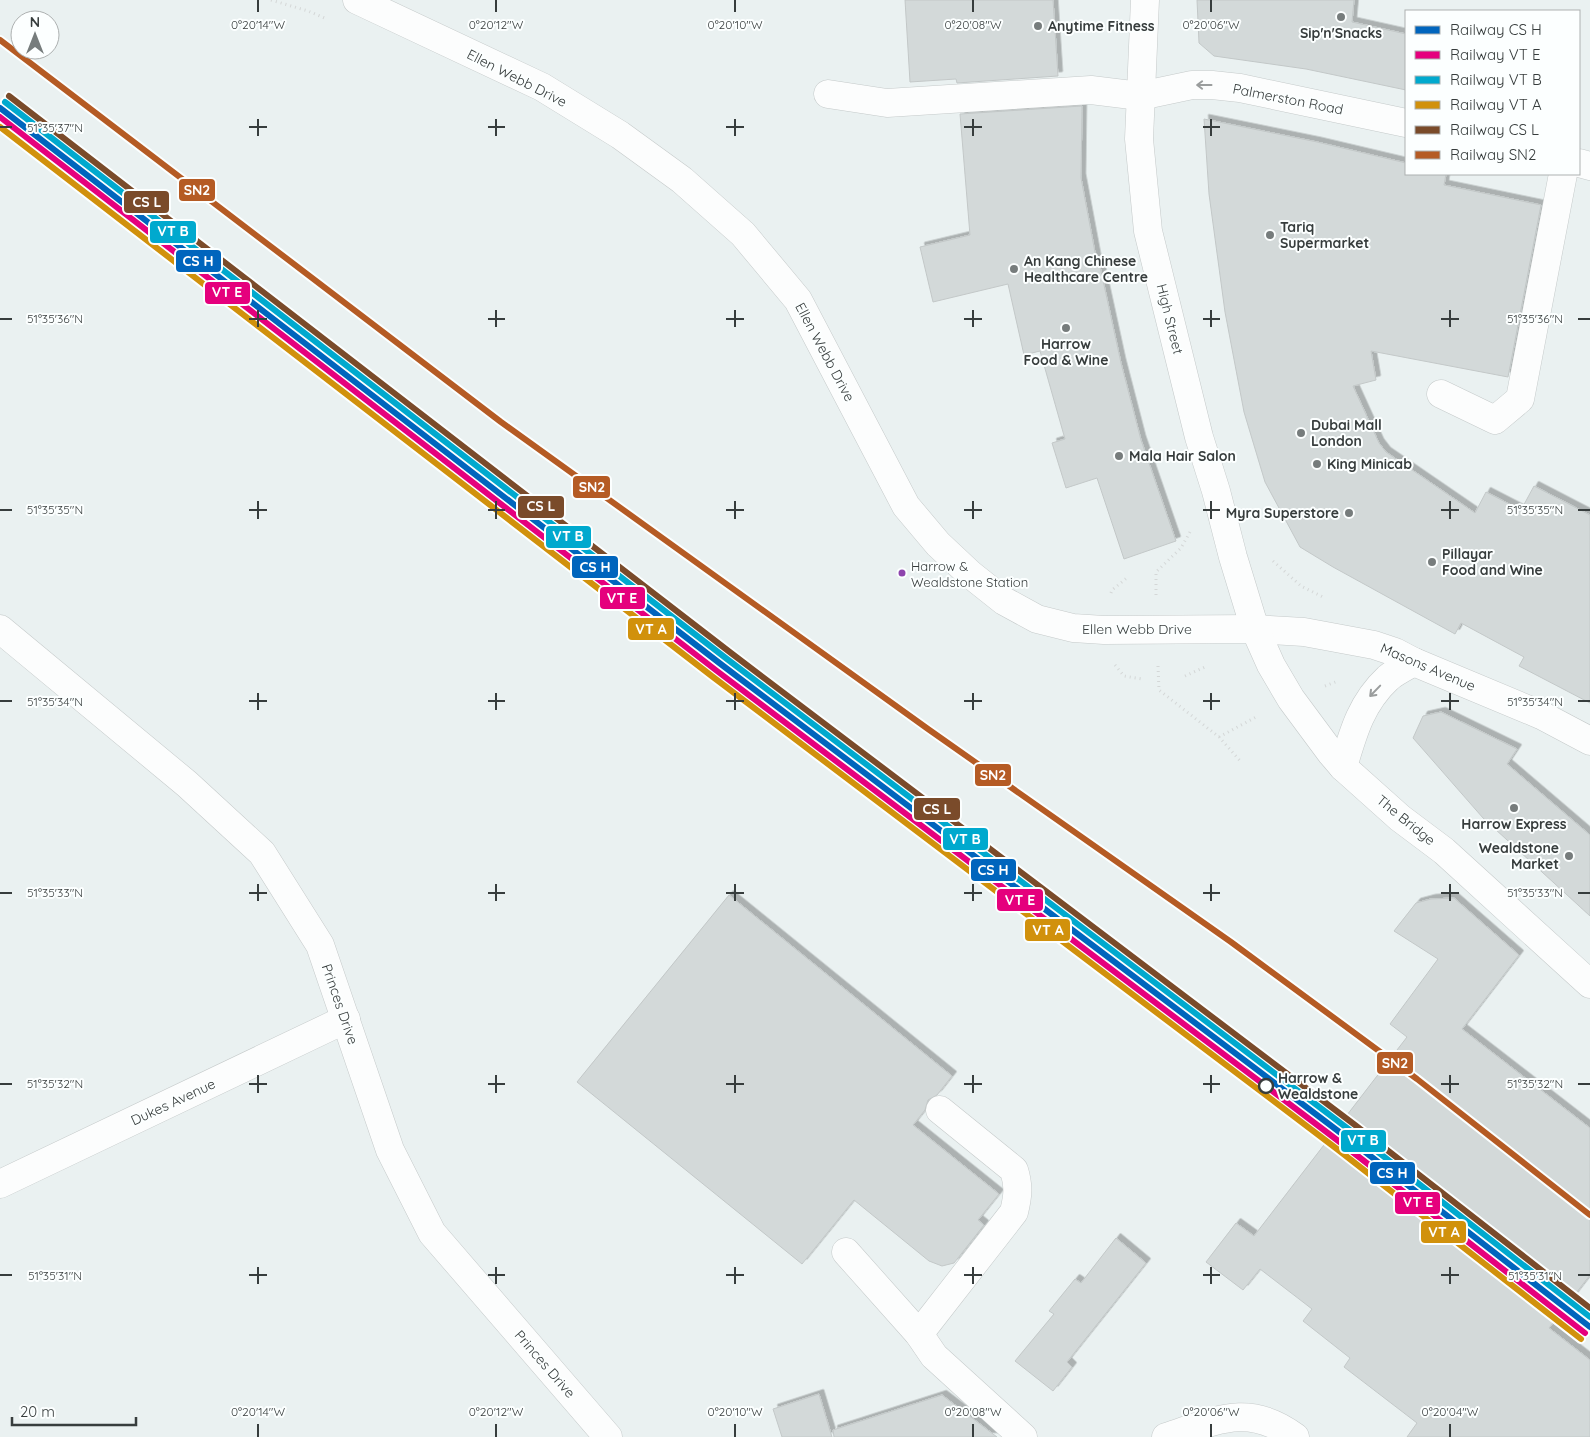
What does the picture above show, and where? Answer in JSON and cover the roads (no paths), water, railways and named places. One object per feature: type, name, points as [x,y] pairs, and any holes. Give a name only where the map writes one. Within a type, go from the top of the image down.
[{"type":"street","name":"Ellen Webb Drive","points":[[357,0],[411,24],[550,92],[620,135],[682,180],[743,234],[798,300],[906,506],[938,544],[970,574],[1004,601],[1037,619],[1073,628],[1104,630],[1255,629]]},
{"type":"street","name":"High Street","points":[[1145,0],[1139,139],[1148,232],[1199,437],[1255,629]]},
{"type":"street","name":"Palmerston Road","points":[[828,94],[887,103],[1091,90],[1140,96],[1192,86],[1240,88],[1405,123]]},
{"type":"street","points":[[1441,394],[1495,420],[1520,399],[1563,175]]},
{"type":"street","name":"Princes Drive","points":[[0,628],[187,784],[262,853],[320,945],[390,1150],[432,1233],[608,1437]]},
{"type":"street","name":"Masons Avenue","points":[[1255,629],[1304,632],[1363,642],[1395,652],[1414,662],[1541,715],[1590,742]]},
{"type":"street","name":"The Bridge","points":[[1255,629],[1271,665],[1291,699],[1343,767],[1400,818],[1444,851],[1590,984]]},
{"type":"street","points":[[1343,767],[1355,727],[1370,696],[1389,677],[1414,662]]},
{"type":"street","name":"Dukes Avenue","points":[[0,1184],[346,1020]]},
{"type":"street","points":[[919,1334],[1014,1212],[1018,1196],[1018,1182],[1014,1170],[940,1110]]},
{"type":"street","points":[[846,1252],[919,1334],[934,1356],[1022,1437]]},
{"type":"street","points":[[1166,1437],[1232,1417],[1255,1417],[1280,1426],[1295,1437]]},
{"type":"rail line","name":"SN2","points":[[0,40],[501,422],[928,729],[1231,942],[1417,1079],[1590,1215]]},
{"type":"place","name":"Sip'n'Snacks","points":[[1341,17]]},
{"type":"place","name":"Anytime Fitness","points":[[1038,26]]},
{"type":"place","name":"Tariq Supermarket","points":[[1270,235]]},
{"type":"place","name":"An Kang Chinese Healthcare Centre","points":[[1014,269]]},
{"type":"place","name":"Harrow Food & Wine","points":[[1066,328]]},
{"type":"place","name":"Dubai Mall London","points":[[1301,433]]},
{"type":"place","name":"Mala Hair Salon","points":[[1119,456]]},
{"type":"place","name":"King Minicab","points":[[1317,464]]},
{"type":"place","name":"Myra Superstore","points":[[1349,513]]},
{"type":"place","name":"Pillayar Food and Wine","points":[[1432,562]]},
{"type":"place","name":"Harrow & Wealdstone Station","points":[[902,573]]},
{"type":"place","name":"Harrow Express","points":[[1514,808]]},
{"type":"place","name":"Wealdstone Market","points":[[1569,856]]},
{"type":"place","name":"Harrow & Wealdstone","points":[[1266,1086]]}]
